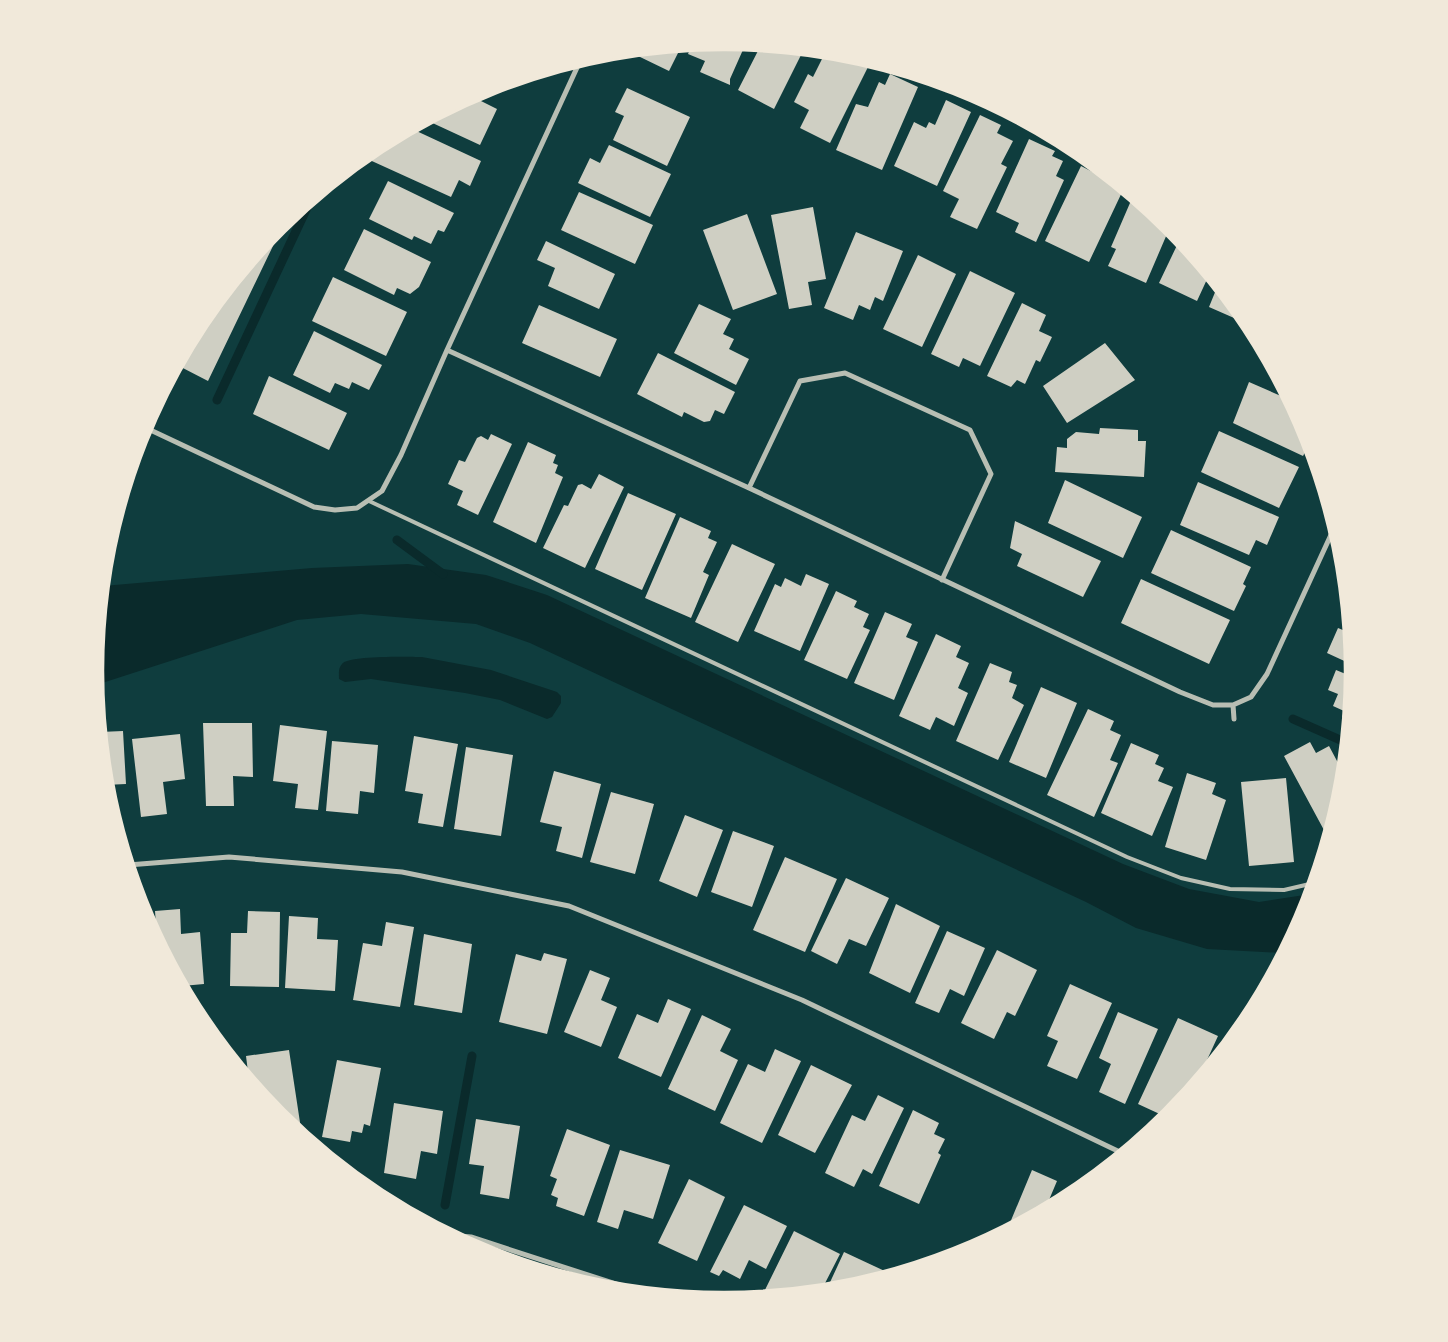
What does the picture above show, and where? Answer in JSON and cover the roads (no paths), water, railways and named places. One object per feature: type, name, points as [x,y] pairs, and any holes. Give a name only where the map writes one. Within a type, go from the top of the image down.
[{"type":"street","points":[[152,430],[314,507],[335,510],[358,508],[382,491],[401,455],[447,350],[577,68]]},
{"type":"street","points":[[447,350],[749,488],[1180,692],[1213,705],[1233,704],[1251,697],[1267,674],[1330,537]]},
{"type":"street","points":[[749,488],[800,381],[846,373],[970,430],[991,474],[942,580]]},
{"type":"street","points":[[1233,704],[1234,719]]},
{"type":"street","points":[[134,865],[229,857],[402,872],[569,906],[802,1000],[1118,1151]]},
{"type":"street","points":[[468,1237],[604,1280]]},
{"type":"lane","points":[[369,500],[1127,857],[1181,878],[1230,889],[1284,890],[1307,885]]},
{"type":"water","points":[[408,564],[486,575],[547,595],[1123,864],[1189,889],[1259,902],[1303,895],[1277,953],[1207,949],[1136,928],[1086,902],[530,643],[476,624],[361,614],[297,620],[103,683],[104,630],[109,586],[312,568]]},
{"type":"water","points":[[380,657],[422,657],[491,670],[557,692],[561,696],[561,703],[552,717],[547,719],[500,700],[465,693],[371,679],[345,682],[339,679],[340,667],[347,661]]},
{"type":"waterway","points":[[217,400],[304,214]]},
{"type":"waterway","points":[[397,540],[443,574]]},
{"type":"waterway","points":[[1293,719],[1341,740]]},
{"type":"waterway","points":[[445,1205],[472,1056]]}]
